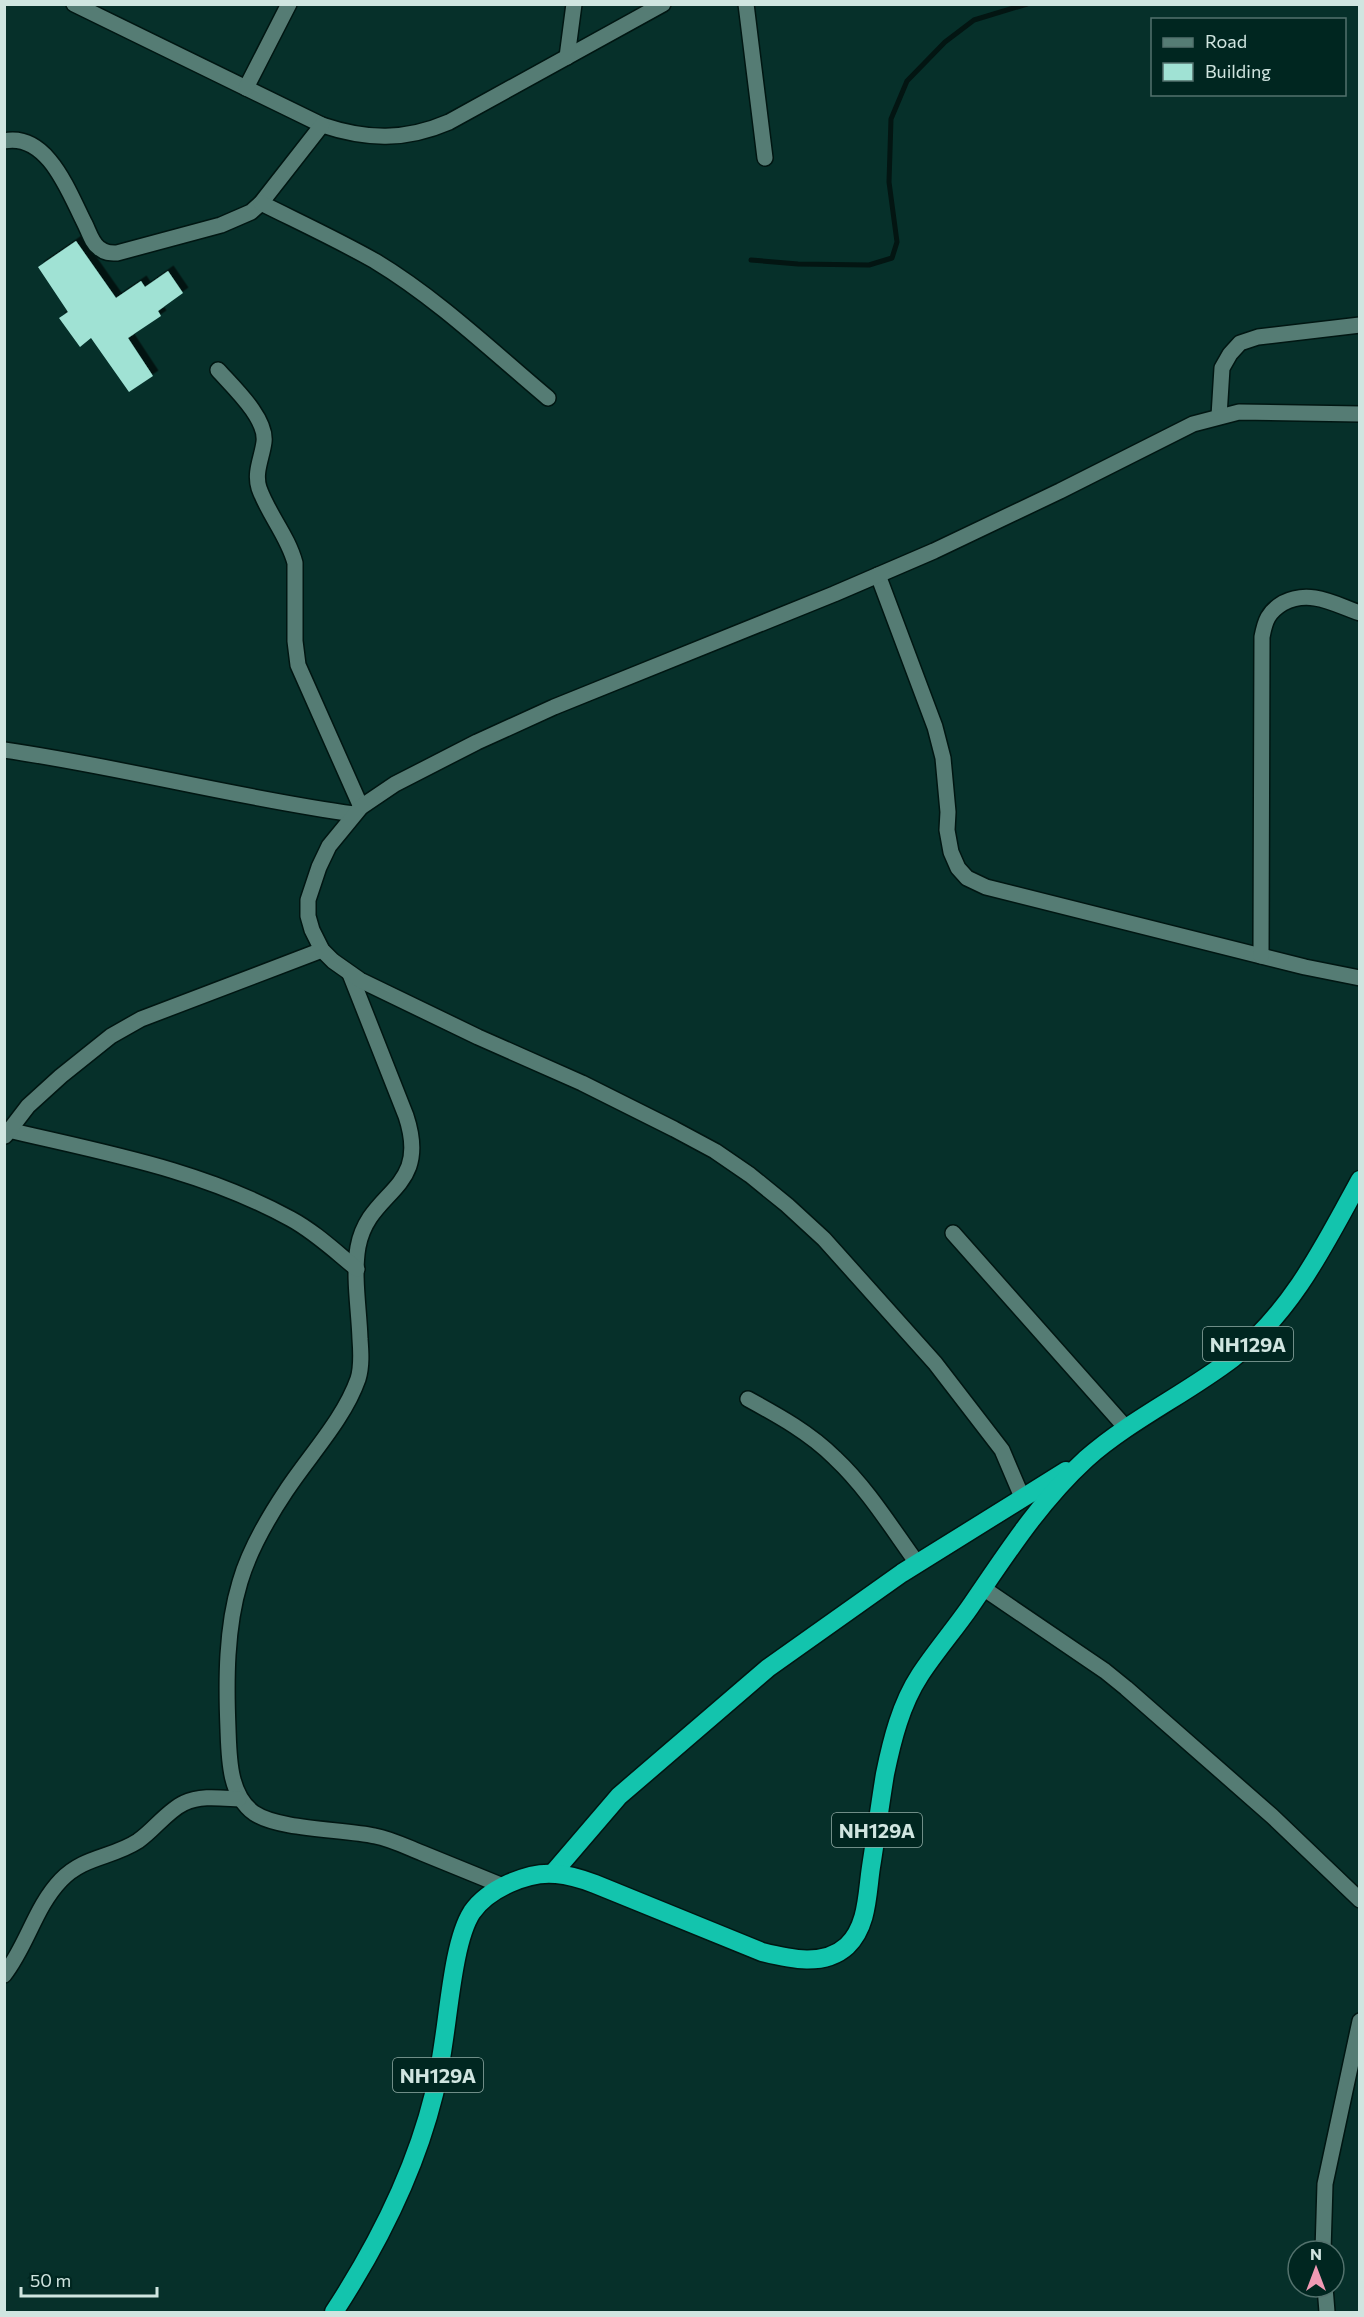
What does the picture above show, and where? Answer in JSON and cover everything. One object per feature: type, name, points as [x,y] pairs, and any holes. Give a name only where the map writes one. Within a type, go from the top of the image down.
[{"type":"highway","name":"NH129A","points":[[553,1873],[619,1796],[768,1668],[917,1563],[1086,1460],[1127,1429],[1233,1358],[1283,1309],[1331,1236],[1359,1180]]},
{"type":"highway","name":"NH129A","points":[[334,2313],[365,2263],[395,2201],[424,2127],[441,2064],[460,1940],[472,1912],[487,1896],[503,1886],[522,1878],[553,1873],[574,1876],[762,1952],[806,1960],[831,1956],[849,1945],[862,1922],[885,1774],[905,1705],[919,1676],[1044,1503],[1086,1460]]},
{"type":"street","points":[[74,4],[322,125],[358,135],[383,137],[427,131],[449,122],[663,4]]},
{"type":"street","points":[[246,88],[289,4]]},
{"type":"street","points":[[567,57],[574,4]]},
{"type":"street","points":[[746,4],[765,158]]},
{"type":"street","points":[[4,141],[14,139],[26,141],[42,150],[66,188],[94,242],[108,253],[128,252],[221,225],[251,212],[261,203],[322,125]]},
{"type":"street","points":[[261,203],[345,245],[393,273],[453,317],[548,398]]},
{"type":"street","points":[[1220,416],[1222,368],[1240,343],[1258,337],[1359,325]]},
{"type":"street","points":[[218,370],[255,413],[265,433],[257,471],[258,484],[267,507],[292,551],[295,563],[295,641],[298,665],[358,811]]},
{"type":"street","points":[[1022,1497],[1002,1450],[935,1363],[824,1239],[750,1175],[715,1151],[654,1119],[350,974],[322,950],[308,916],[308,900],[329,846],[358,811],[395,784],[477,742],[554,707],[878,575],[1060,492],[1193,424],[1239,412],[1359,414]]},
{"type":"street","points":[[878,575],[935,727],[943,758],[947,830],[951,852],[958,868],[967,878],[986,887],[1359,978]]},
{"type":"street","points":[[1262,956],[1262,637],[1265,620],[1274,609],[1294,598],[1309,596],[1359,614]]},
{"type":"street","points":[[4,750],[63,759],[303,807],[358,811]]},
{"type":"street","points":[[322,950],[141,1019],[111,1036],[28,1106],[6,1133],[179,1170],[231,1191],[292,1220],[315,1234],[357,1269]]},
{"type":"street","points":[[350,974],[406,1116],[413,1146],[409,1170],[374,1213],[362,1233],[357,1269],[361,1363],[359,1376],[344,1408],[268,1521],[240,1580],[228,1670],[229,1751],[239,1799],[256,1815],[285,1823],[376,1836],[503,1886]]},
{"type":"street","points":[[953,1233],[1127,1429]]},
{"type":"street","points":[[748,1399],[798,1428],[834,1456],[865,1490],[917,1563]]},
{"type":"street","points":[[983,1588],[1105,1671],[1126,1688],[1272,1816],[1359,1900]]},
{"type":"street","points":[[5,1975],[50,1895],[76,1867],[136,1843],[183,1803],[209,1798],[239,1799]]},
{"type":"street","points":[[1323,2239],[1325,2184],[1359,2021]]},
{"type":"building","points":[[76,241],[116,298],[141,281],[145,287],[168,271],[183,293],[158,311],[161,316],[128,338],[153,376],[129,392],[91,338],[80,347],[59,318],[68,312],[38,267]]},
{"type":"waterway","points":[[751,260],[798,264],[869,265],[892,258],[897,242],[889,182],[891,119],[907,81],[945,42],[974,20],[1027,4]]}]
